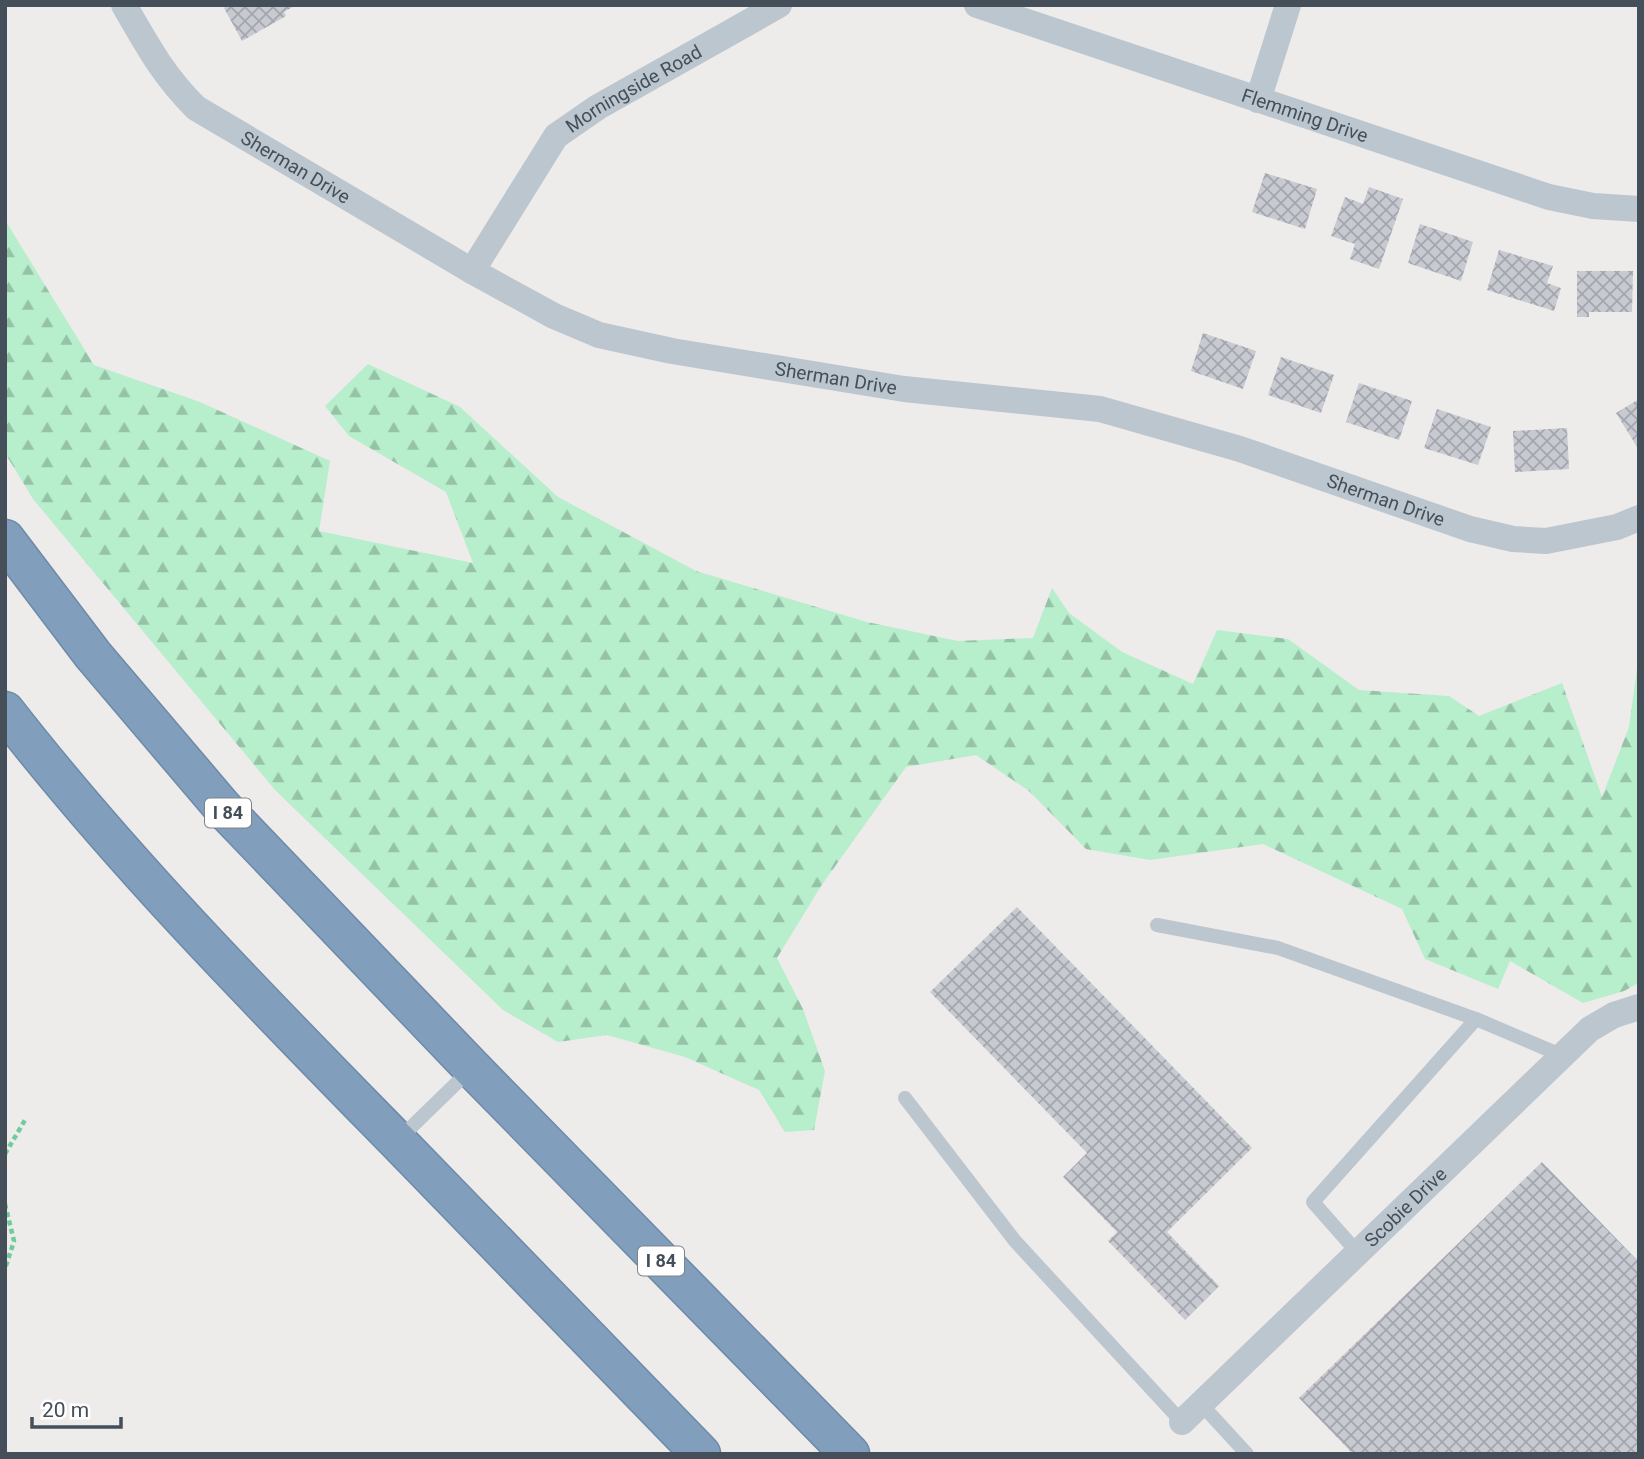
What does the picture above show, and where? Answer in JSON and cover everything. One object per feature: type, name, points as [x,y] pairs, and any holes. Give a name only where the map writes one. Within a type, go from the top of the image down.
[{"type":"highway","name":"I 84","points":[[5,540],[93,655],[223,808],[472,1068],[850,1454]]},
{"type":"highway","points":[[5,711],[72,793],[176,910],[701,1454]]},
{"type":"street","name":"Sherman Drive","points":[[124,5],[173,85],[196,108],[472,271],[554,316],[599,335],[672,351],[904,389],[1100,408],[1240,449],[1470,529],[1513,539],[1546,541],[1617,527],[1639,518]]},
{"type":"street","name":"Morningside Road","points":[[472,271],[556,136],[598,107],[779,5]]},
{"type":"street","name":"Flemming Drive","points":[[978,5],[1549,197],[1593,206],[1639,209]]},
{"type":"street","points":[[1258,100],[1289,5]]},
{"type":"street","name":"Scobie Drive","points":[[1182,1422],[1590,1029],[1614,1015],[1639,1007]]},
{"type":"lane","points":[[1157,925],[1279,948],[1476,1019],[1563,1055]]},
{"type":"lane","points":[[1358,1253],[1313,1202],[1476,1019]]},
{"type":"lane","points":[[397,1141],[472,1068]]},
{"type":"lane","points":[[905,1098],[1015,1241],[1182,1422]]},
{"type":"lane","points":[[1201,1404],[1247,1454]]},
{"type":"path","points":[[5,1154],[25,1120]]},
{"type":"path","points":[[5,1204],[14,1241],[5,1269]]},
{"type":"green space","points":[[5,220],[94,365],[200,402],[330,461],[319,531],[473,563],[446,492],[349,436],[325,406],[368,364],[460,407],[558,497],[696,571],[867,622],[958,641],[1033,638],[1052,588],[1069,613],[1122,652],[1193,684],[1217,630],[1288,639],[1359,690],[1449,696],[1479,716],[1562,683],[1602,797],[1629,727],[1639,654],[1639,983],[1624,991],[1583,1003],[1510,961],[1498,989],[1425,959],[1402,909],[1263,844],[1150,860],[1086,849],[1029,791],[976,755],[906,767],[821,886],[777,958],[803,1009],[825,1071],[814,1130],[785,1132],[759,1090],[685,1057],[607,1035],[558,1042],[503,1010],[275,790],[33,499],[5,453]]},
{"type":"building","points":[[228,5],[296,5],[284,12],[286,16],[242,41],[224,8]]},
{"type":"building","points":[[1265,173],[1317,189],[1305,229],[1252,212]]},
{"type":"building","points":[[1369,187],[1403,199],[1379,269],[1350,259],[1355,244],[1331,236],[1345,197],[1363,204]]},
{"type":"building","points":[[1420,224],[1473,242],[1461,281],[1408,263]]},
{"type":"building","points":[[1499,250],[1553,266],[1547,283],[1561,288],[1554,311],[1487,290]]},
{"type":"building","points":[[1577,271],[1633,271],[1632,312],[1589,312],[1589,317],[1577,317]]},
{"type":"building","points":[[1203,333],[1256,351],[1243,389],[1191,371]]},
{"type":"building","points":[[1281,357],[1334,375],[1321,413],[1268,395]]},
{"type":"building","points":[[1359,383],[1412,401],[1399,440],[1346,422]]},
{"type":"building","points":[[1639,399],[1639,450],[1616,413]]},
{"type":"building","points":[[1437,409],[1491,427],[1478,465],[1424,448]]},
{"type":"building","points":[[1567,428],[1569,469],[1515,472],[1513,431]]},
{"type":"building","points":[[1017,907],[1252,1148],[1167,1232],[1219,1286],[1185,1320],[1108,1241],[1117,1232],[1063,1177],[1087,1153],[930,992]]},
{"type":"building","points":[[1542,1162],[1639,1262],[1639,1454],[1353,1454],[1299,1398]]}]
